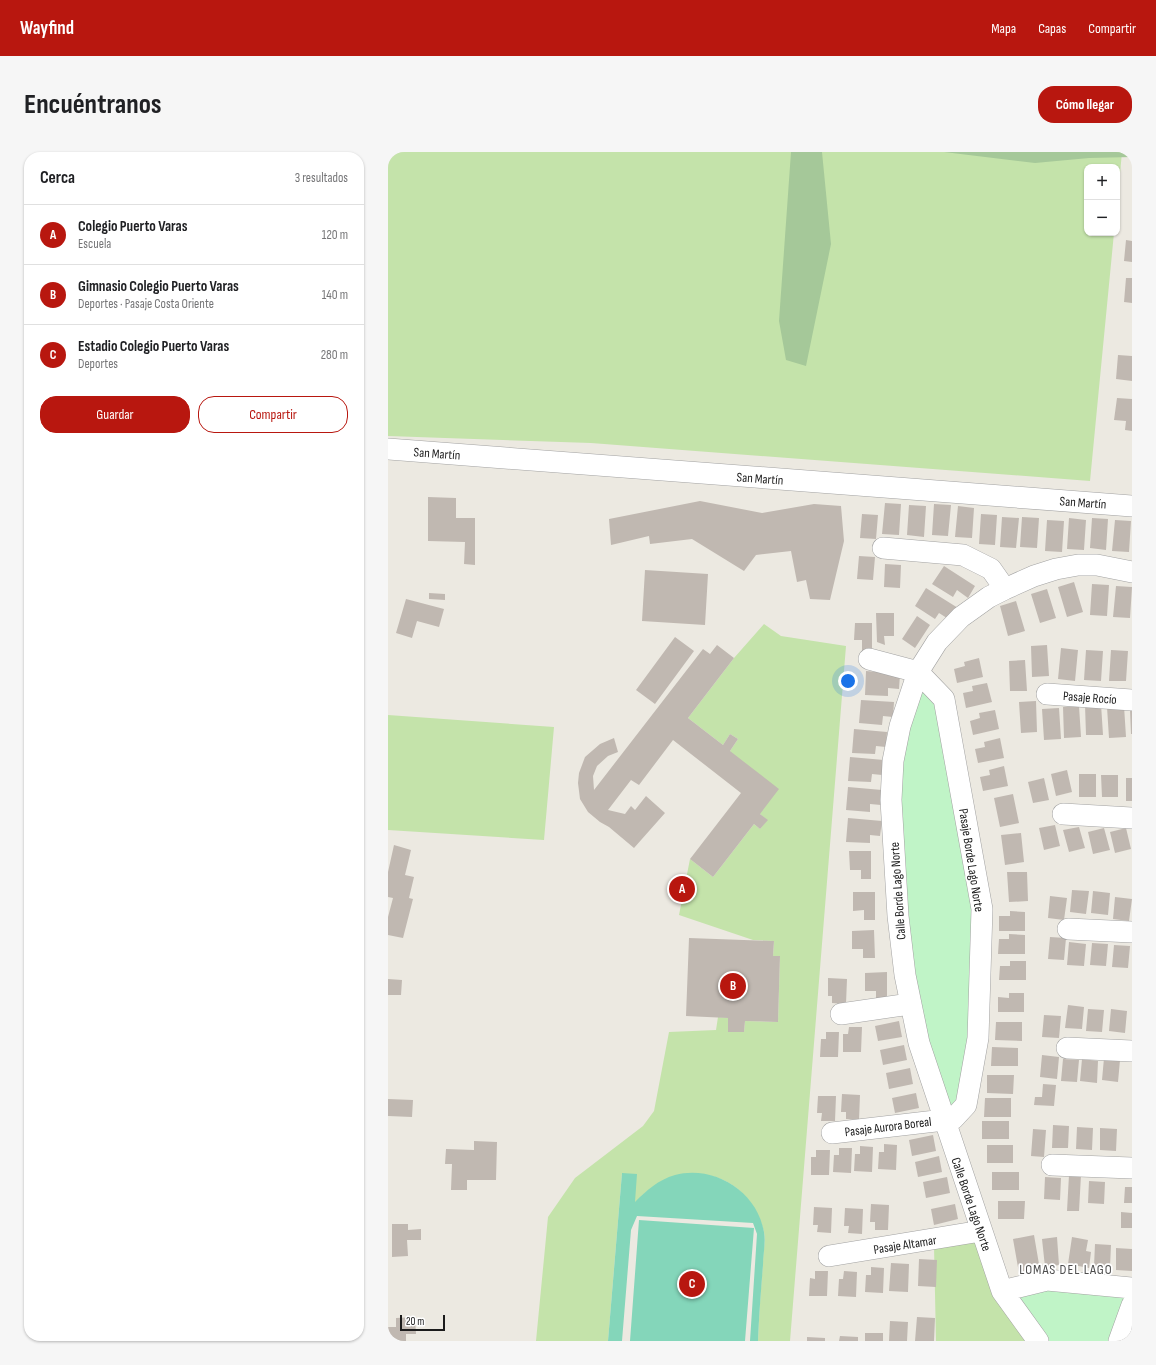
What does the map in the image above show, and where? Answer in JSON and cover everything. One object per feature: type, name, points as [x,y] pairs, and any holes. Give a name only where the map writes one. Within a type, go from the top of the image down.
[{"type":"street","name":"San Martín","points":[[388,450],[1132,506]]},
{"type":"street","points":[[883,548],[963,555],[991,569],[1005,589]]},
{"type":"street","name":"Calle Borde Lago Norte","points":[[1038,1341],[1002,1291],[919,1043],[910,1004],[898,916],[892,780],[900,726],[918,672],[937,642],[957,621],[975,606],[1005,589],[1034,576],[1078,565],[1115,568],[1132,572]]},
{"type":"street","points":[[869,659],[918,672]]},
{"type":"street","name":"Pasaje Borde Lago Norte","points":[[918,672],[944,700],[982,909],[978,1038],[966,1105],[953,1119],[944,1119]]},
{"type":"street","name":"Pasaje Rocío","points":[[1047,694],[1132,700]]},
{"type":"street","points":[[1063,814],[1132,818]]},
{"type":"street","points":[[1068,929],[1132,932]]},
{"type":"street","points":[[840,1014],[910,1004]]},
{"type":"street","points":[[1067,1048],[1132,1051]]},
{"type":"street","name":"Pasaje Aurora Boreal","points":[[832,1133],[944,1119]]},
{"type":"street","points":[[1052,1165],[1132,1168]]},
{"type":"street","name":"Pasaje Altamar","points":[[829,1256],[981,1231]]},
{"type":"street","points":[[1002,1291],[1047,1280],[1132,1288]]},
{"type":"street","points":[[1119,1341],[1132,1305]]},
{"type":"green space","points":[[388,152],[1122,152],[1120,174],[1120,164],[1084,164],[1084,236],[1114,236],[1090,481],[591,443],[388,436]]},
{"type":"green space","points":[[791,152],[822,152],[831,244],[806,366],[786,360],[779,321]]},
{"type":"green space","points":[[944,152],[1132,152],[1132,157],[1089,158],[1035,163]]},
{"type":"green space","points":[[764,624],[781,636],[846,646],[790,1341],[758,1341],[765,1236],[756,1210],[743,1194],[727,1182],[709,1176],[690,1174],[671,1178],[652,1188],[635,1203],[622,1173],[608,1341],[536,1341],[548,1217],[575,1178],[643,1126],[654,1111],[669,1032],[716,1030],[718,1017],[728,1018],[728,1032],[744,1032],[745,1021],[778,1022],[780,956],[773,956],[774,941],[753,940],[679,915],[690,859],[713,877],[754,824],[760,829],[767,820],[760,814],[730,751],[738,739],[730,734],[723,745],[688,718],[734,658]]},
{"type":"green space","points":[[921,680],[940,702],[977,910],[973,1037],[950,1124],[912,995],[898,759]]},
{"type":"green space","points":[[388,715],[554,727],[544,840],[388,830]]},
{"type":"green space","points":[[622,1173],[637,1174],[635,1202],[648,1190],[663,1180],[675,1175],[690,1173],[704,1174],[732,1184],[753,1204],[760,1217],[765,1236],[758,1341],[750,1341],[757,1234],[753,1223],[637,1216],[631,1230],[622,1341],[608,1341]]},
{"type":"green space","points":[[639,1220],[754,1228],[745,1341],[630,1341]]},
{"type":"green space","points":[[977,1237],[1031,1341],[936,1341],[934,1246]]},
{"type":"green space","points":[[1048,1288],[1129,1293],[1110,1341],[1047,1341],[1011,1294]]},
{"type":"building","points":[[1126,240],[1132,241],[1132,262],[1124,261]]},
{"type":"building","points":[[1126,278],[1132,278],[1132,303],[1124,302]]},
{"type":"building","points":[[1118,355],[1132,356],[1132,381],[1116,379]]},
{"type":"building","points":[[1117,398],[1132,399],[1132,431],[1125,430],[1126,421],[1114,420]]},
{"type":"building","points":[[428,497],[456,498],[456,518],[475,518],[475,565],[464,564],[465,542],[428,541]]},
{"type":"building","points":[[700,501],[762,513],[814,504],[841,506],[844,541],[830,600],[810,599],[806,580],[797,582],[791,551],[756,555],[744,571],[692,539],[650,544],[649,536],[611,545],[609,519]]},
{"type":"building","points":[[885,503],[901,504],[899,535],[882,534]]},
{"type":"building","points":[[934,504],[951,505],[948,536],[932,535]]},
{"type":"building","points":[[909,505],[926,506],[924,537],[907,535]]},
{"type":"building","points":[[958,506],[974,508],[972,538],[955,537]]},
{"type":"building","points":[[862,514],[878,515],[876,539],[860,538]]},
{"type":"building","points":[[981,514],[997,515],[995,545],[979,544]]},
{"type":"building","points":[[1002,517],[1019,518],[1016,548],[1000,547]]},
{"type":"building","points":[[1022,517],[1039,518],[1037,548],[1020,547]]},
{"type":"building","points":[[1069,518],[1086,520],[1084,550],[1067,549]]},
{"type":"building","points":[[1092,518],[1108,519],[1106,550],[1090,548]]},
{"type":"building","points":[[1047,520],[1064,521],[1062,552],[1045,551]]},
{"type":"building","points":[[1115,520],[1131,521],[1129,552],[1112,551]]},
{"type":"building","points":[[859,556],[875,557],[873,580],[857,579]]},
{"type":"building","points":[[885,564],[901,565],[900,588],[884,587]]},
{"type":"building","points":[[944,566],[975,586],[968,598],[957,590],[953,597],[932,584]]},
{"type":"building","points":[[645,570],[708,574],[705,625],[642,621]]},
{"type":"building","points":[[1074,582],[1083,612],[1067,617],[1058,587]]},
{"type":"building","points":[[1092,584],[1109,585],[1107,616],[1090,615]]},
{"type":"building","points":[[1116,586],[1132,587],[1130,618],[1113,617]]},
{"type":"building","points":[[926,588],[958,608],[950,620],[939,613],[935,619],[915,606]]},
{"type":"building","points":[[1047,589],[1056,618],[1040,623],[1031,594]]},
{"type":"building","points":[[429,593],[445,594],[445,600],[429,599]]},
{"type":"building","points":[[406,599],[444,609],[439,627],[417,621],[412,638],[396,633]]},
{"type":"building","points":[[1016,601],[1025,631],[1008,636],[1000,606]]},
{"type":"building","points":[[876,613],[894,613],[894,636],[884,636],[885,645],[877,642]]},
{"type":"building","points":[[917,616],[930,625],[915,648],[902,639]]},
{"type":"building","points":[[855,623],[872,623],[872,653],[862,653],[862,640],[854,640]]},
{"type":"building","points":[[675,637],[694,651],[655,704],[636,690]]},
{"type":"building","points":[[717,645],[734,658],[688,718],[723,745],[730,734],[738,739],[730,751],[779,789],[760,814],[768,820],[760,829],[754,824],[713,877],[690,859],[741,793],[673,740],[639,785],[631,780],[608,810],[625,814],[631,806],[635,810],[646,796],[665,813],[634,848],[588,812],[580,799],[578,783],[579,773],[585,757],[600,744],[614,738],[618,752],[608,756],[597,766],[593,776],[594,790],[703,649],[710,654]]},
{"type":"building","points":[[1047,645],[1049,676],[1032,677],[1031,646]]},
{"type":"building","points":[[1061,648],[1078,650],[1075,681],[1058,679]]},
{"type":"building","points":[[1086,650],[1103,651],[1101,681],[1084,680]]},
{"type":"building","points":[[1111,650],[1128,651],[1126,681],[1109,681]]},
{"type":"building","points":[[979,658],[983,677],[957,683],[954,669],[965,666],[964,662]]},
{"type":"building","points":[[1025,660],[1027,691],[1010,691],[1009,661]]},
{"type":"building","points":[[866,671],[900,674],[899,689],[888,688],[888,696],[865,695]]},
{"type":"building","points":[[987,683],[992,702],[966,708],[963,693],[973,691],[972,686]]},
{"type":"building","points":[[861,700],[894,702],[893,717],[883,716],[882,725],[859,723]]},
{"type":"building","points":[[1036,701],[1037,732],[1021,733],[1019,702]]},
{"type":"building","points":[[1101,704],[1103,735],[1086,735],[1085,705]]},
{"type":"building","points":[[1079,706],[1081,737],[1064,738],[1063,707]]},
{"type":"building","points":[[1124,706],[1126,737],[1109,738],[1107,707]]},
{"type":"building","points":[[1059,708],[1061,739],[1044,740],[1042,709]]},
{"type":"building","points":[[995,710],[999,729],[973,735],[970,721],[980,718],[979,713]]},
{"type":"building","points":[[1130,710],[1132,710],[1132,734],[1131,734]]},
{"type":"building","points":[[854,729],[887,732],[886,747],[876,746],[875,754],[852,753]]},
{"type":"building","points":[[1000,738],[1004,758],[978,763],[975,749],[985,747],[984,742]]},
{"type":"building","points":[[850,757],[884,760],[882,775],[872,774],[871,782],[848,781]]},
{"type":"building","points":[[1004,766],[1008,786],[983,791],[980,777],[990,775],[989,770]]},
{"type":"building","points":[[1067,770],[1072,792],[1056,796],[1051,774]]},
{"type":"building","points":[[1079,774],[1096,774],[1096,797],[1079,797]]},
{"type":"building","points":[[1101,775],[1118,775],[1118,797],[1102,797]]},
{"type":"building","points":[[1044,778],[1049,800],[1033,803],[1028,782]]},
{"type":"building","points":[[1126,778],[1132,778],[1132,801],[1126,801]]},
{"type":"building","points":[[848,787],[882,790],[881,805],[870,804],[870,812],[846,810]]},
{"type":"building","points":[[1013,794],[1019,823],[1000,827],[994,798]]},
{"type":"building","points":[[848,818],[882,821],[880,836],[870,835],[870,843],[846,842]]},
{"type":"building","points":[[1055,825],[1060,846],[1044,850],[1039,828]]},
{"type":"building","points":[[1079,827],[1085,848],[1069,852],[1063,830]]},
{"type":"building","points":[[1104,828],[1110,850],[1093,854],[1088,832]]},
{"type":"building","points":[[1126,828],[1131,849],[1115,853],[1110,832]]},
{"type":"building","points":[[1021,833],[1024,862],[1005,865],[1001,835]]},
{"type":"building","points":[[394,845],[411,850],[405,875],[414,877],[409,898],[413,899],[403,938],[388,935],[388,917],[393,898],[388,897],[388,872]]},
{"type":"building","points":[[849,851],[871,851],[871,879],[861,879],[861,870],[850,870]]},
{"type":"building","points":[[1007,872],[1027,872],[1028,901],[1009,902]]},
{"type":"building","points":[[1072,890],[1089,891],[1086,914],[1070,912]]},
{"type":"building","points":[[1093,891],[1110,893],[1108,915],[1091,913]]},
{"type":"building","points":[[853,892],[875,892],[875,920],[864,920],[864,910],[853,911]]},
{"type":"building","points":[[1050,896],[1067,898],[1064,920],[1048,918]]},
{"type":"building","points":[[1115,897],[1132,899],[1129,921],[1113,919]]},
{"type":"building","points":[[1010,911],[1025,912],[1025,931],[999,931],[999,916],[1010,916]]},
{"type":"building","points":[[874,930],[875,958],[863,958],[863,949],[852,949],[852,931]]},
{"type":"building","points":[[1009,934],[1025,935],[1025,954],[998,954],[999,939],[1009,939]]},
{"type":"building","points":[[1050,937],[1066,938],[1064,960],[1048,959]]},
{"type":"building","points":[[689,938],[774,941],[773,956],[780,956],[778,1022],[745,1021],[744,1032],[728,1032],[728,1018],[686,1016]]},
{"type":"building","points":[[1069,942],[1086,944],[1084,966],[1067,965]]},
{"type":"building","points":[[1092,943],[1108,944],[1106,966],[1090,965]]},
{"type":"building","points":[[1114,945],[1130,946],[1128,968],[1112,967]]},
{"type":"building","points":[[1010,961],[1026,961],[1026,980],[999,980],[1000,966],[1010,966]]},
{"type":"building","points":[[887,972],[887,1000],[876,1000],[876,991],[865,991],[865,973]]},
{"type":"building","points":[[828,978],[847,979],[846,1004],[832,1003],[832,996],[828,996]]},
{"type":"building","points":[[388,979],[402,980],[401,995],[388,995]]},
{"type":"building","points":[[1009,993],[1024,993],[1024,1012],[998,1012],[998,997],[1009,998]]},
{"type":"building","points":[[1068,1005],[1084,1007],[1082,1029],[1065,1028]]},
{"type":"building","points":[[1088,1009],[1104,1010],[1102,1032],[1086,1031]]},
{"type":"building","points":[[1111,1009],[1127,1011],[1125,1033],[1109,1031]]},
{"type":"building","points":[[1044,1015],[1061,1016],[1059,1038],[1042,1037]]},
{"type":"building","points":[[899,1021],[902,1037],[878,1041],[875,1026]]},
{"type":"building","points":[[996,1022],[1022,1022],[1022,1041],[995,1040]]},
{"type":"building","points":[[849,1027],[862,1027],[861,1052],[843,1052],[843,1034],[848,1034]]},
{"type":"building","points":[[826,1032],[839,1032],[838,1057],[820,1057],[821,1039],[826,1039]]},
{"type":"building","points":[[904,1045],[907,1060],[883,1065],[880,1050]]},
{"type":"building","points":[[992,1047],[1018,1048],[1018,1066],[991,1066]]},
{"type":"building","points":[[1042,1055],[1059,1057],[1057,1079],[1040,1077]]},
{"type":"building","points":[[1104,1058],[1120,1060],[1118,1082],[1102,1080]]},
{"type":"building","points":[[1063,1059],[1079,1060],[1077,1082],[1061,1081]]},
{"type":"building","points":[[1082,1059],[1098,1061],[1097,1083],[1080,1081]]},
{"type":"building","points":[[910,1068],[913,1084],[889,1089],[886,1073]]},
{"type":"building","points":[[987,1075],[1014,1075],[1013,1094],[987,1093]]},
{"type":"building","points":[[1043,1084],[1056,1085],[1054,1106],[1034,1105],[1035,1097],[1042,1097]]},
{"type":"building","points":[[916,1093],[919,1108],[895,1113],[892,1098]]},
{"type":"building","points":[[842,1094],[860,1095],[859,1120],[846,1119],[846,1112],[841,1112]]},
{"type":"building","points":[[818,1096],[836,1096],[835,1121],[821,1121],[822,1113],[817,1113]]},
{"type":"building","points":[[985,1098],[1011,1098],[1011,1117],[984,1117]]},
{"type":"building","points":[[388,1099],[413,1100],[412,1117],[388,1116]]},
{"type":"building","points":[[982,1121],[1009,1121],[1009,1139],[982,1139]]},
{"type":"building","points":[[1053,1125],[1069,1126],[1068,1148],[1052,1148]]},
{"type":"building","points":[[1077,1127],[1093,1128],[1092,1150],[1076,1149]]},
{"type":"building","points":[[1100,1128],[1117,1129],[1116,1151],[1100,1150]]},
{"type":"building","points":[[1033,1129],[1046,1130],[1044,1157],[1031,1156]]},
{"type":"building","points":[[933,1135],[936,1151],[912,1156],[909,1140]]},
{"type":"building","points":[[474,1141],[497,1142],[496,1180],[467,1180],[467,1190],[451,1190],[452,1164],[445,1164],[446,1149],[474,1150]]},
{"type":"building","points":[[884,1144],[897,1145],[896,1170],[878,1169],[879,1152],[884,1152]]},
{"type":"building","points":[[987,1145],[1013,1145],[1013,1163],[987,1163]]},
{"type":"building","points":[[860,1146],[873,1147],[872,1172],[854,1171],[855,1154],[860,1154]]},
{"type":"building","points":[[839,1148],[852,1148],[851,1173],[833,1172],[834,1155],[839,1155]]},
{"type":"building","points":[[816,1150],[830,1150],[829,1175],[811,1175],[811,1157],[816,1157]]},
{"type":"building","points":[[939,1156],[942,1172],[918,1177],[915,1162]]},
{"type":"building","points":[[992,1172],[1019,1172],[1019,1190],[992,1190]]},
{"type":"building","points":[[1069,1175],[1081,1175],[1079,1211],[1067,1211]]},
{"type":"building","points":[[947,1177],[950,1193],[926,1198],[923,1182]]},
{"type":"building","points":[[1045,1177],[1061,1178],[1060,1200],[1044,1199]]},
{"type":"building","points":[[1089,1181],[1105,1182],[1104,1204],[1088,1203]]},
{"type":"building","points":[[1125,1187],[1132,1187],[1132,1203],[1124,1203]]},
{"type":"building","points":[[998,1201],[1025,1201],[1024,1219],[998,1219]]},
{"type":"building","points":[[871,1204],[889,1205],[888,1230],[875,1230],[875,1222],[870,1222]]},
{"type":"building","points":[[955,1204],[958,1219],[934,1225],[931,1209]]},
{"type":"building","points":[[814,1207],[832,1208],[831,1233],[817,1232],[818,1225],[813,1225]]},
{"type":"building","points":[[845,1208],[863,1209],[862,1234],[848,1233],[849,1226],[844,1226]]},
{"type":"building","points":[[1121,1212],[1132,1213],[1132,1228],[1121,1228]]},
{"type":"building","points":[[392,1224],[408,1224],[408,1230],[421,1229],[421,1240],[407,1240],[408,1256],[392,1257]]},
{"type":"building","points":[[1034,1235],[1040,1270],[1019,1273],[1013,1239]]},
{"type":"building","points":[[1057,1237],[1059,1265],[1045,1267],[1042,1239]]},
{"type":"building","points":[[1072,1237],[1088,1240],[1086,1251],[1091,1252],[1089,1268],[1068,1264]]},
{"type":"building","points":[[1095,1244],[1111,1245],[1110,1267],[1094,1266]]},
{"type":"building","points":[[1116,1248],[1132,1249],[1132,1271],[1116,1270]]},
{"type":"building","points":[[919,1259],[937,1260],[936,1287],[918,1286]]},
{"type":"building","points":[[891,1263],[909,1264],[908,1292],[889,1291]]},
{"type":"building","points":[[871,1267],[884,1268],[883,1293],[865,1292],[866,1275],[871,1275]]},
{"type":"building","points":[[815,1271],[828,1271],[827,1296],[809,1296],[810,1278],[815,1279]]},
{"type":"building","points":[[844,1271],[857,1272],[856,1297],[838,1296],[839,1279],[843,1279]]},
{"type":"building","points":[[415,1317],[416,1334],[406,1334],[406,1341],[388,1341],[388,1327],[396,1327],[396,1318]]},
{"type":"building","points":[[917,1317],[935,1318],[934,1341],[915,1341]]},
{"type":"building","points":[[890,1321],[908,1322],[907,1341],[889,1341]]},
{"type":"building","points":[[865,1333],[883,1333],[883,1341],[865,1341]]},
{"type":"building","points":[[840,1336],[858,1337],[858,1341],[839,1341]]},
{"type":"building","points":[[807,1337],[825,1338],[825,1341],[807,1341]]},
{"type":"place","name":"Colegio Puerto Varas","points":[[682,889]]},
{"type":"place","name":"Gimnasio Colegio Puerto Varas","points":[[733,986]]},
{"type":"place","name":"Estadio Colegio Puerto Varas","points":[[692,1284]]},
{"type":"district","name":"LOMAS DEL LAGO","points":[[1066,1269]]}]
